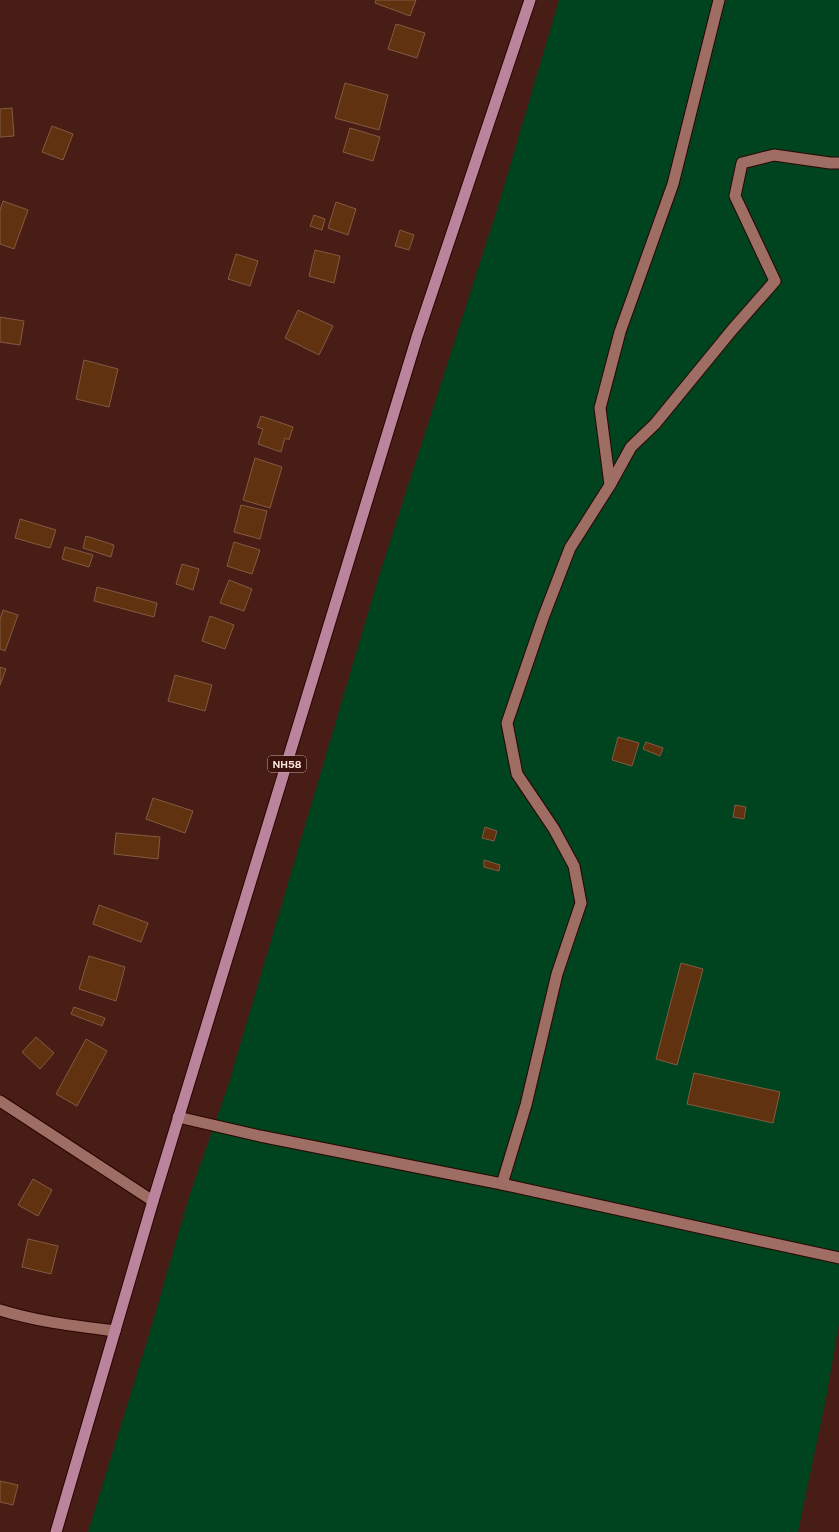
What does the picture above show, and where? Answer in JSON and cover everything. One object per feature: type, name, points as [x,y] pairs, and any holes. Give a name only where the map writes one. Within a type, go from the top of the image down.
[{"type":"main road","name":"NH58","points":[[56,1532],[178,1117],[417,337],[530,0]]},
{"type":"street","points":[[610,485],[600,408],[620,332],[673,184],[719,0]]},
{"type":"street","points":[[502,1184],[526,1104],[557,974],[581,903],[574,866],[554,829],[517,774],[508,723],[543,618],[570,548],[610,485],[631,447],[655,424],[732,330],[775,281],[735,196],[742,163],[774,155],[839,163]]},
{"type":"street","points":[[0,1101],[153,1201]]},
{"type":"street","points":[[178,1117],[260,1136],[502,1184],[839,1258]]},
{"type":"street","points":[[0,1310],[23,1318],[58,1325],[115,1331]]},
{"type":"green space","points":[[559,0],[839,0],[839,1324],[826,1398],[798,1532],[88,1532],[152,1325],[189,1197],[228,1086],[379,576],[497,210]]},
{"type":"building","points":[[376,0],[416,0],[410,16],[375,3]]},
{"type":"building","points":[[396,24],[425,33],[417,58],[388,49]]},
{"type":"building","points":[[345,83],[388,95],[379,130],[335,118]]},
{"type":"building","points":[[12,108],[14,136],[0,137],[0,109]]},
{"type":"building","points":[[52,126],[73,134],[63,160],[42,152]]},
{"type":"building","points":[[350,128],[380,137],[373,161],[343,152]]},
{"type":"building","points":[[3,201],[28,210],[14,249],[0,244],[0,210]]},
{"type":"building","points":[[336,202],[356,209],[348,235],[328,228]]},
{"type":"building","points":[[314,215],[325,219],[322,230],[310,226]]},
{"type":"building","points":[[400,230],[414,235],[409,250],[395,246]]},
{"type":"building","points":[[315,250],[340,256],[334,283],[309,276]]},
{"type":"building","points":[[236,254],[258,261],[250,286],[228,279]]},
{"type":"building","points":[[298,310],[333,326],[319,355],[285,338]]},
{"type":"building","points":[[0,317],[24,321],[20,345],[0,342]]},
{"type":"building","points":[[84,360],[118,369],[109,407],[76,399]]},
{"type":"building","points":[[261,416],[293,427],[289,440],[285,438],[281,452],[258,444],[263,429],[257,427]]},
{"type":"building","points":[[255,458],[282,467],[270,508],[243,500]]},
{"type":"building","points":[[241,505],[267,511],[260,539],[234,532]]},
{"type":"building","points":[[20,519],[56,530],[50,548],[15,538]]},
{"type":"building","points":[[86,536],[114,545],[111,557],[83,548]]},
{"type":"building","points":[[234,542],[260,550],[252,574],[227,566]]},
{"type":"building","points":[[65,547],[93,555],[89,567],[62,559]]},
{"type":"building","points":[[182,564],[199,569],[193,590],[176,584]]},
{"type":"building","points":[[229,580],[252,589],[244,611],[220,603]]},
{"type":"building","points":[[97,587],[157,603],[154,617],[94,601]]},
{"type":"building","points":[[3,610],[18,615],[5,651],[0,649],[0,619]]},
{"type":"building","points":[[210,616],[234,625],[225,649],[202,641]]},
{"type":"building","points":[[0,667],[6,669],[0,685]]},
{"type":"building","points":[[175,675],[212,685],[205,711],[168,701]]},
{"type":"building","points":[[618,737],[639,743],[632,766],[612,760]]},
{"type":"building","points":[[646,742],[663,748],[660,756],[643,749]]},
{"type":"building","points":[[153,798],[193,811],[185,833],[146,819]]},
{"type":"building","points":[[735,805],[746,807],[744,819],[733,817]]},
{"type":"building","points":[[485,827],[497,831],[494,841],[482,838]]},
{"type":"building","points":[[116,833],[160,837],[158,859],[114,854]]},
{"type":"building","points":[[484,860],[500,865],[499,871],[484,867]]},
{"type":"building","points":[[99,905],[148,923],[141,942],[93,924]]},
{"type":"building","points":[[89,956],[125,967],[116,1001],[79,989]]},
{"type":"building","points":[[681,963],[703,969],[677,1065],[656,1059]]},
{"type":"building","points":[[74,1007],[105,1018],[102,1026],[71,1014]]},
{"type":"building","points":[[36,1037],[54,1053],[40,1069],[22,1052]]},
{"type":"building","points":[[86,1039],[107,1051],[77,1106],[56,1094]]},
{"type":"building","points":[[694,1073],[780,1092],[773,1123],[687,1104]]},
{"type":"building","points":[[33,1179],[52,1190],[38,1216],[18,1205]]},
{"type":"building","points":[[28,1239],[58,1246],[51,1274],[22,1267]]},
{"type":"building","points":[[0,1481],[18,1485],[13,1505],[0,1502]]}]
